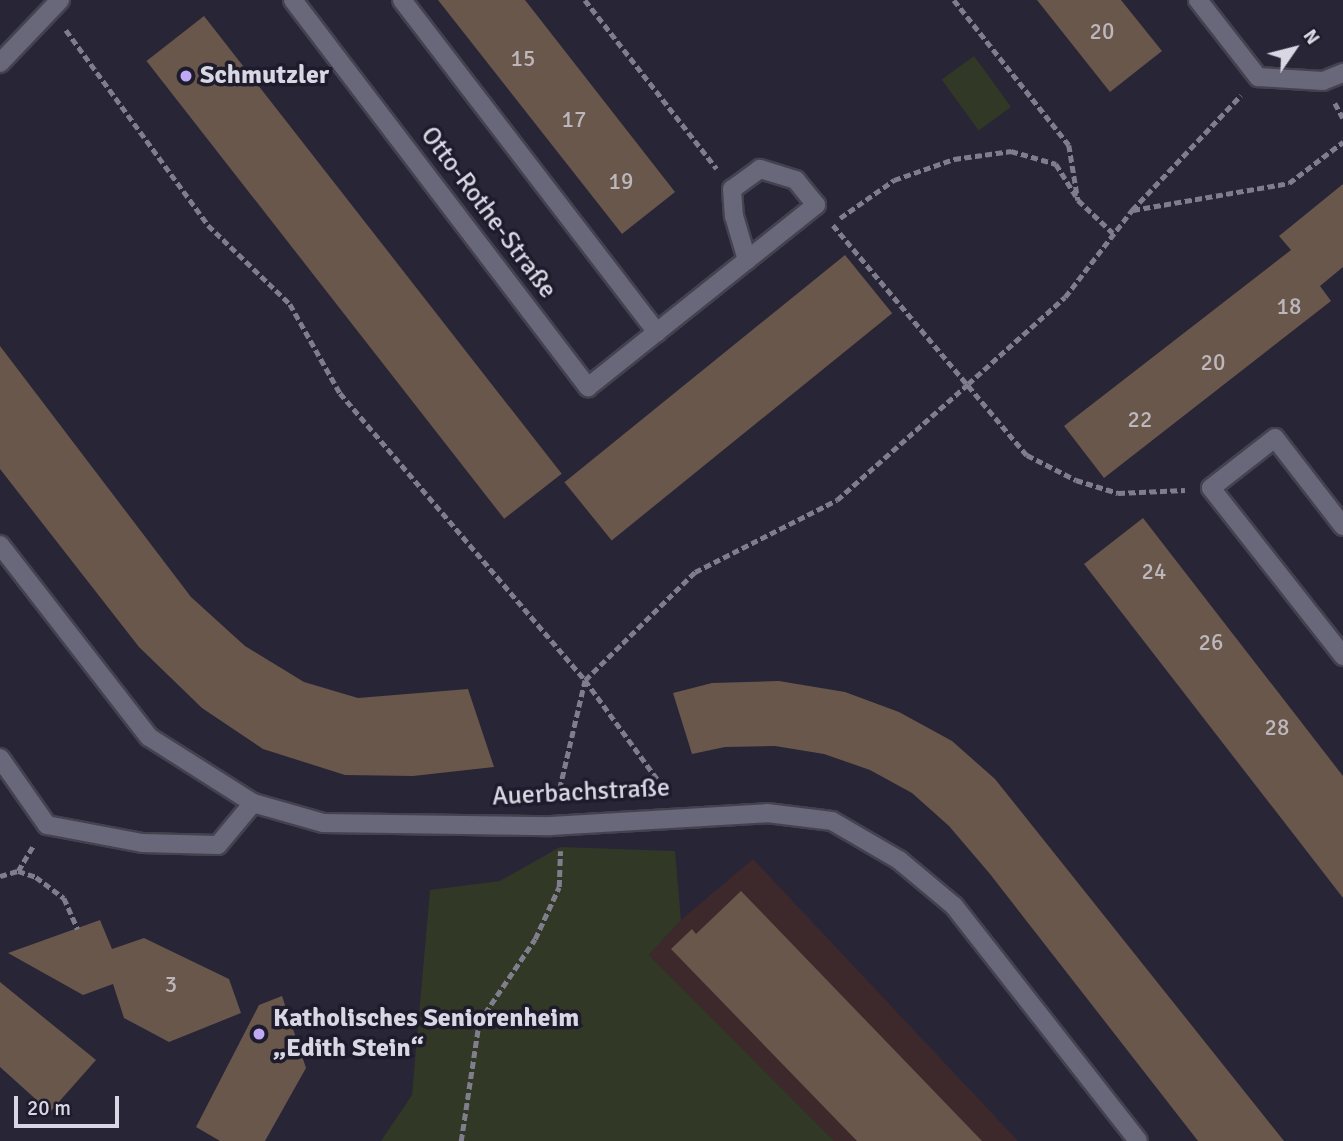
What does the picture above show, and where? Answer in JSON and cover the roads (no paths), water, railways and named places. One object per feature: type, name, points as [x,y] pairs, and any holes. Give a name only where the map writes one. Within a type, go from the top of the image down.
[{"type":"street","name":"Otto-Rothe-Straße","points":[[293,0],[588,387],[816,205],[796,180],[760,169],[732,189],[734,216],[747,260]]},
{"type":"street","points":[[402,0],[657,332]]},
{"type":"street","points":[[1198,0],[1258,77],[1323,81],[1343,74]]},
{"type":"street","points":[[0,63],[56,5]]},
{"type":"street","points":[[1343,526],[1275,438],[1211,488],[1343,656]]},
{"type":"street","name":"Auerbachstraße","points":[[0,545],[149,737],[253,803],[323,823],[551,826],[683,814],[767,813],[832,821],[899,860],[954,906],[1138,1141]]},
{"type":"street","points":[[0,758],[47,825],[142,843],[218,845],[253,803]]},
{"type":"place","name":"Schmutzler","points":[[186,76]]},
{"type":"place","name":"Katholisches Seniorenheim „Edith Stein“","points":[[259,1034]]}]
